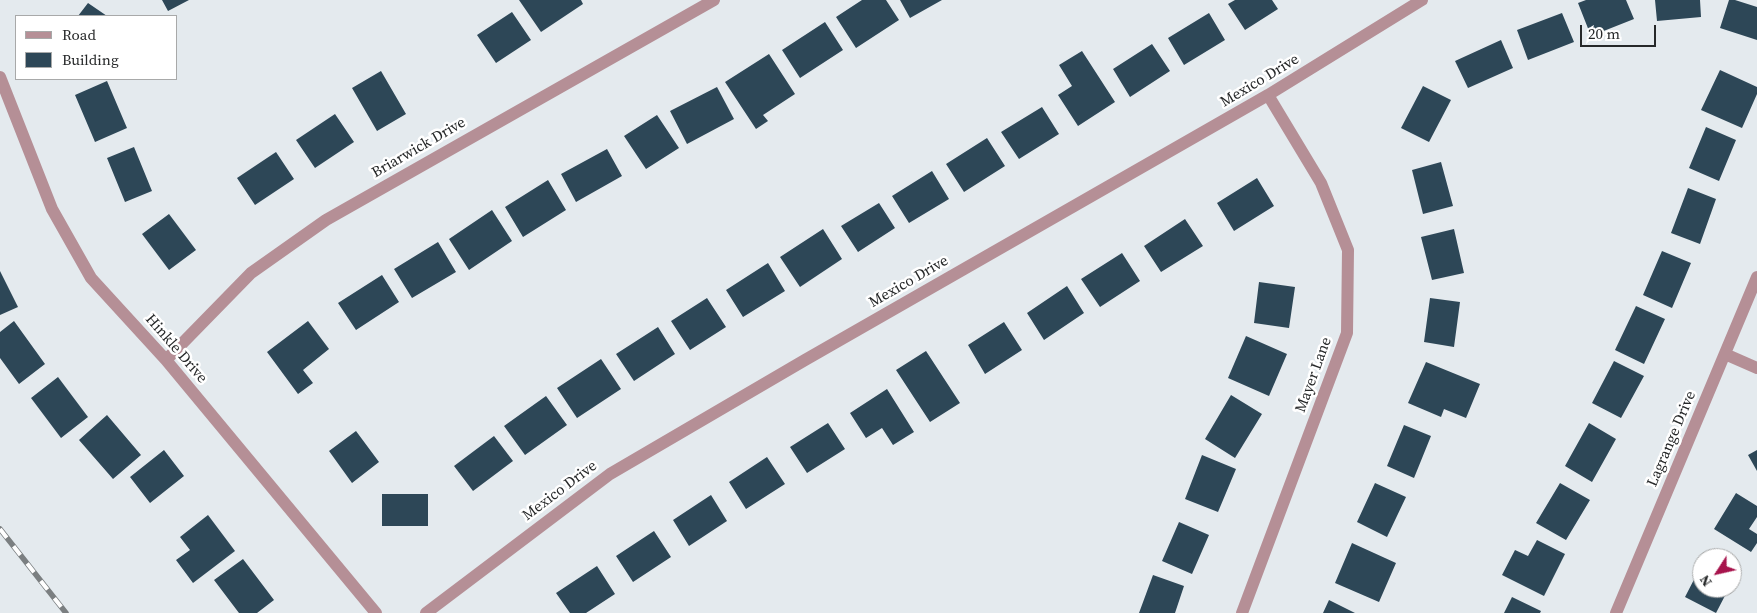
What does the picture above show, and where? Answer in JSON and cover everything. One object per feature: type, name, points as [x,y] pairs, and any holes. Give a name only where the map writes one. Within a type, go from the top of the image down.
[{"type":"street","name":"Briarwick Drive","points":[[166,360],[251,273],[326,220],[714,0]]},
{"type":"street","name":"Mexico Drive","points":[[426,613],[610,474],[1268,95],[1422,0]]},
{"type":"street","name":"Hinkle Drive","points":[[0,77],[52,209],[91,278],[166,360],[376,613]]},
{"type":"street","name":"Mayer Lane","points":[[1242,613],[1347,333],[1348,250],[1321,183],[1268,95]]},
{"type":"street","name":"Lagrange Drive","points":[[1616,613],[1757,277]]},
{"type":"street","points":[[1725,354],[1757,368]]},
{"type":"building","points":[[162,0],[189,0],[168,11]]},
{"type":"building","points":[[519,0],[581,0],[583,4],[541,32]]},
{"type":"building","points":[[862,0],[886,0],[899,20],[856,48],[836,17]]},
{"type":"building","points":[[900,0],[942,0],[910,18]]},
{"type":"building","points":[[1235,0],[1272,0],[1278,9],[1245,30],[1228,4]]},
{"type":"building","points":[[1586,0],[1626,0],[1634,19],[1591,36],[1578,3]]},
{"type":"building","points":[[1655,0],[1700,0],[1701,17],[1657,21]]},
{"type":"building","points":[[1729,0],[1757,7],[1757,40],[1720,28]]},
{"type":"building","points":[[88,3],[106,15],[79,15]]},
{"type":"building","points":[[512,12],[531,40],[496,63],[477,35]]},
{"type":"building","points":[[1209,13],[1225,40],[1184,65],[1168,38]]},
{"type":"building","points":[[1562,13],[1574,42],[1528,60],[1517,30]]},
{"type":"building","points":[[825,22],[843,50],[800,78],[782,50]]},
{"type":"building","points":[[1501,40],[1513,68],[1468,88],[1455,61]]},
{"type":"building","points":[[1152,44],[1170,71],[1130,97],[1113,69]]},
{"type":"building","points":[[1082,51],[1115,102],[1078,126],[1058,95],[1072,86],[1059,65]]},
{"type":"building","points":[[769,54],[795,94],[763,115],[768,121],[756,129],[725,82]]},
{"type":"building","points":[[1720,70],[1757,87],[1757,94],[1742,128],[1701,110]]},
{"type":"building","points":[[381,71],[406,114],[377,131],[352,88]]},
{"type":"building","points":[[107,81],[127,128],[95,142],[75,95]]},
{"type":"building","points":[[1423,86],[1451,100],[1429,142],[1401,128]]},
{"type":"building","points":[[717,87],[734,119],[687,144],[670,111]]},
{"type":"building","points":[[1042,107],[1059,134],[1019,159],[1001,132]]},
{"type":"building","points":[[335,114],[354,142],[315,168],[296,140]]},
{"type":"building","points":[[657,115],[679,148],[646,169],[624,136]]},
{"type":"building","points":[[1706,127],[1736,140],[1719,181],[1689,168]]},
{"type":"building","points":[[987,138],[1005,166],[964,192],[946,164]]},
{"type":"building","points":[[134,147],[152,191],[125,202],[107,158]]},
{"type":"building","points":[[607,149],[622,176],[576,202],[561,174]]},
{"type":"building","points":[[276,152],[294,179],[255,205],[237,178]]},
{"type":"building","points":[[1441,162],[1453,206],[1423,214],[1412,170]]},
{"type":"building","points":[[932,171],[949,199],[909,223],[892,196]]},
{"type":"building","points":[[1257,178],[1274,206],[1234,231],[1217,203]]},
{"type":"building","points":[[548,180],[566,210],[523,237],[505,207]]},
{"type":"building","points":[[1688,188],[1716,199],[1700,244],[1671,233]]},
{"type":"building","points":[[879,203],[895,228],[858,252],[841,226]]},
{"type":"building","points":[[492,210],[512,241],[469,270],[449,239]]},
{"type":"building","points":[[169,214],[196,250],[169,270],[142,234]]},
{"type":"building","points":[[1185,219],[1203,246],[1161,272],[1144,246]]},
{"type":"building","points":[[823,229],[842,259],[800,287],[780,257]]},
{"type":"building","points":[[1454,229],[1464,273],[1432,280],[1421,237]]},
{"type":"building","points":[[438,242],[456,272],[412,298],[394,269]]},
{"type":"building","points":[[1662,251],[1691,263],[1672,308],[1643,295]]},
{"type":"building","points":[[1122,253],[1140,281],[1100,307],[1081,279]]},
{"type":"building","points":[[768,263],[785,291],[743,317],[726,290]]},
{"type":"building","points":[[0,271],[18,307],[0,315]]},
{"type":"building","points":[[382,275],[399,302],[356,330],[338,303]]},
{"type":"building","points":[[1259,282],[1295,287],[1289,328],[1254,323]]},
{"type":"building","points":[[1067,286],[1084,313],[1044,340],[1027,313]]},
{"type":"building","points":[[707,298],[726,327],[690,350],[671,321]]},
{"type":"building","points":[[1430,298],[1460,302],[1454,347],[1424,342]]},
{"type":"building","points":[[1636,306],[1665,319],[1644,364],[1615,350]]},
{"type":"building","points":[[14,321],[45,364],[19,384],[0,358],[0,332]]},
{"type":"building","points":[[308,321],[329,349],[303,370],[313,383],[298,394],[267,352]]},
{"type":"building","points":[[1004,322],[1022,350],[985,374],[968,345]]},
{"type":"building","points":[[658,327],[675,354],[634,381],[616,354]]},
{"type":"building","points":[[1246,336],[1287,354],[1269,396],[1228,378]]},
{"type":"building","points":[[926,351],[960,403],[930,422],[896,370]]},
{"type":"building","points":[[601,359],[621,389],[577,418],[557,388]]},
{"type":"building","points":[[1614,361],[1644,376],[1621,418],[1592,403]]},
{"type":"building","points":[[1426,362],[1480,384],[1466,418],[1444,409],[1441,417],[1408,403]]},
{"type":"building","points":[[58,377],[88,417],[61,438],[31,398]]},
{"type":"building","points":[[887,389],[914,432],[893,445],[882,428],[866,438],[850,413]]},
{"type":"building","points":[[1231,395],[1262,414],[1235,458],[1205,439]]},
{"type":"building","points":[[546,396],[567,425],[525,455],[504,426]]},
{"type":"building","points":[[107,415],[141,455],[113,479],[79,440]]},
{"type":"building","points":[[828,423],[845,449],[807,473],[790,447]]},
{"type":"building","points":[[1589,423],[1616,439],[1592,482],[1565,466]]},
{"type":"building","points":[[1404,425],[1431,436],[1414,478],[1387,466]]},
{"type":"building","points":[[356,431],[379,462],[352,483],[329,451]]},
{"type":"building","points":[[494,436],[513,461],[473,491],[454,466]]},
{"type":"building","points":[[164,450],[184,476],[150,503],[130,477]]},
{"type":"building","points":[[1757,450],[1757,471],[1748,455]]},
{"type":"building","points":[[1202,455],[1236,469],[1218,512],[1185,499]]},
{"type":"building","points":[[767,457],[785,484],[746,509],[729,482]]},
{"type":"building","points":[[1375,483],[1406,497],[1387,537],[1357,522]]},
{"type":"building","points":[[1560,483],[1590,500],[1566,540],[1536,523]]},
{"type":"building","points":[[1736,493],[1757,506],[1757,517],[1749,529],[1757,534],[1757,543],[1751,552],[1714,529]]},
{"type":"building","points":[[382,494],[428,494],[428,526],[382,526]]},
{"type":"building","points":[[711,495],[727,521],[689,546],[673,520]]},
{"type":"building","points":[[208,515],[235,551],[193,583],[176,560],[190,550],[180,537]]},
{"type":"building","points":[[1179,522],[1209,535],[1192,574],[1162,561]]},
{"type":"building","points":[[654,531],[671,557],[633,582],[616,556]]},
{"type":"building","points":[[1537,540],[1565,554],[1544,596],[1502,575],[1515,550],[1528,556]]},
{"type":"building","points":[[1352,543],[1396,563],[1379,602],[1335,583]]},
{"type":"building","points":[[243,559],[274,600],[257,613],[239,613],[214,580]]},
{"type":"building","points":[[597,566],[615,594],[586,613],[570,613],[556,593]]},
{"type":"building","points":[[1153,575],[1184,586],[1175,613],[1139,613]]},
{"type":"building","points":[[1692,583],[1692,598],[1724,598],[1716,613],[1685,597]]},
{"type":"building","points":[[1512,597],[1541,611],[1540,613],[1504,613]]},
{"type":"building","points":[[1329,600],[1355,613],[1323,613]]},
{"type":"railway","points":[[0,529],[66,613]]}]
